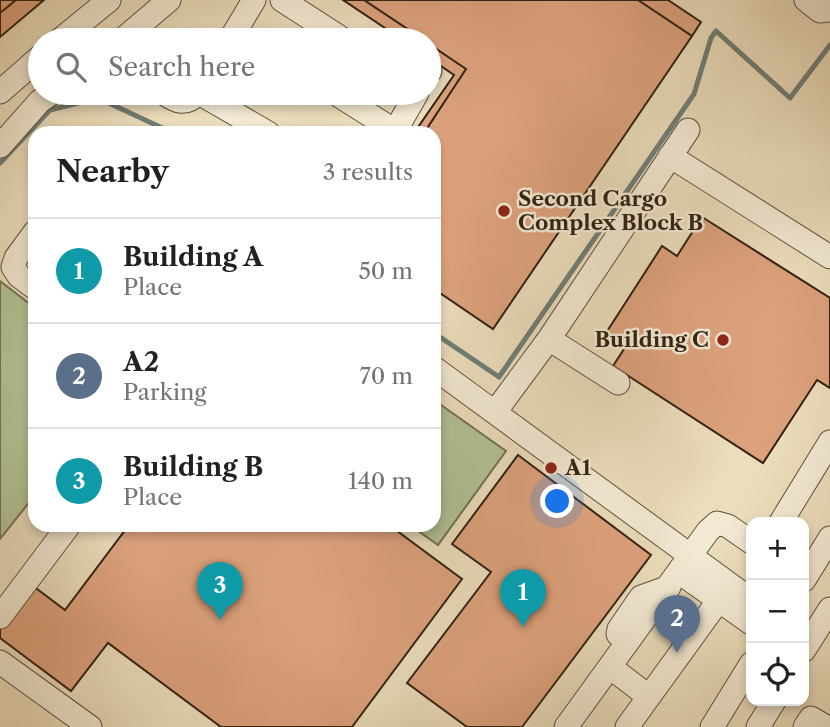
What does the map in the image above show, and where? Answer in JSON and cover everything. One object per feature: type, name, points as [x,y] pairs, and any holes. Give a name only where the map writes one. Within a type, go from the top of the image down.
[{"type":"street","points":[[75,28],[109,0]]},
{"type":"street","points":[[136,28],[169,0]]},
{"type":"street","points":[[243,28],[254,0]]},
{"type":"street","points":[[282,0],[325,28]]},
{"type":"street","points":[[806,0],[820,11],[830,10]]},
{"type":"street","points":[[0,92],[28,67]]},
{"type":"street","points":[[20,73],[28,80]]},
{"type":"street","points":[[0,146],[38,105]]},
{"type":"street","points":[[220,105],[256,126]]},
{"type":"street","points":[[353,105],[386,126]]},
{"type":"street","points":[[398,126],[410,105]]},
{"type":"street","points":[[495,412],[549,339],[688,130]]},
{"type":"street","points":[[670,156],[830,257]]},
{"type":"street","points":[[28,242],[13,267],[28,283]]},
{"type":"street","points":[[549,339],[618,383]]},
{"type":"street","points":[[441,373],[495,412],[679,572],[746,619]]},
{"type":"street","points":[[784,517],[830,442]]},
{"type":"street","points":[[566,727],[612,664],[619,629],[641,597],[679,572],[708,531],[717,523],[728,526],[746,539]]},
{"type":"street","points":[[0,617],[64,532]]},
{"type":"street","points":[[809,572],[830,538]]},
{"type":"street","points":[[679,572],[746,598]]},
{"type":"street","points":[[627,727],[719,600]]},
{"type":"street","points":[[809,638],[830,609]]},
{"type":"street","points":[[0,662],[90,727]]},
{"type":"street","points":[[612,664],[648,696]]},
{"type":"street","points":[[712,727],[746,672]]},
{"type":"street","points":[[758,727],[771,706]]},
{"type":"street","points":[[805,727],[811,718],[826,727]]},
{"type":"green space","points":[[0,281],[28,303],[28,504],[0,539]]},
{"type":"green space","points":[[441,405],[506,451],[438,545],[420,532],[441,532]]},
{"type":"building","points":[[0,0],[16,0],[0,13]]},
{"type":"building","points":[[16,0],[44,0],[0,37],[0,13]]},
{"type":"building","points":[[343,0],[364,0],[406,28],[385,28]]},
{"type":"building","name":"Second Cargo Complex Block B","points":[[364,0],[638,0],[692,36],[493,329],[441,294],[441,126],[429,126],[466,69],[441,52],[441,28],[406,28]]},
{"type":"building","points":[[638,0],[668,0],[701,22],[692,36]]},
{"type":"building","points":[[441,52],[466,69],[429,126],[419,126],[433,105],[441,105],[441,94],[454,75],[441,66]]},
{"type":"building","name":"Building C","points":[[702,217],[830,298],[830,388],[817,380],[763,463],[613,366],[626,346],[606,333],[662,246],[677,256]]},
{"type":"building","points":[[518,455],[651,555],[522,727],[467,727],[407,683],[491,572],[452,544]]},
{"type":"building","points":[[124,532],[398,532],[462,579],[352,727],[221,727],[108,643],[71,691],[0,638],[0,630],[33,586],[65,610]]},
{"type":"waterway","points":[[441,338],[499,377],[694,94],[711,38],[716,31],[790,98],[830,45]]},
{"type":"waterway","points":[[35,126],[50,110],[70,105]]},
{"type":"waterway","points":[[113,105],[158,126]]},
{"type":"waterway","points":[[0,163],[28,133]]},
{"type":"place","name":"Second Cargo Complex Block B","points":[[504,211]]},
{"type":"place","name":"Building C","points":[[723,340]]},
{"type":"place","name":"A1","points":[[551,468]]},
{"type":"place","name":"Building B","points":[[220,620]]},
{"type":"place","name":"Building A","points":[[523,627]]},
{"type":"place","name":"A2","points":[[677,653]]}]
